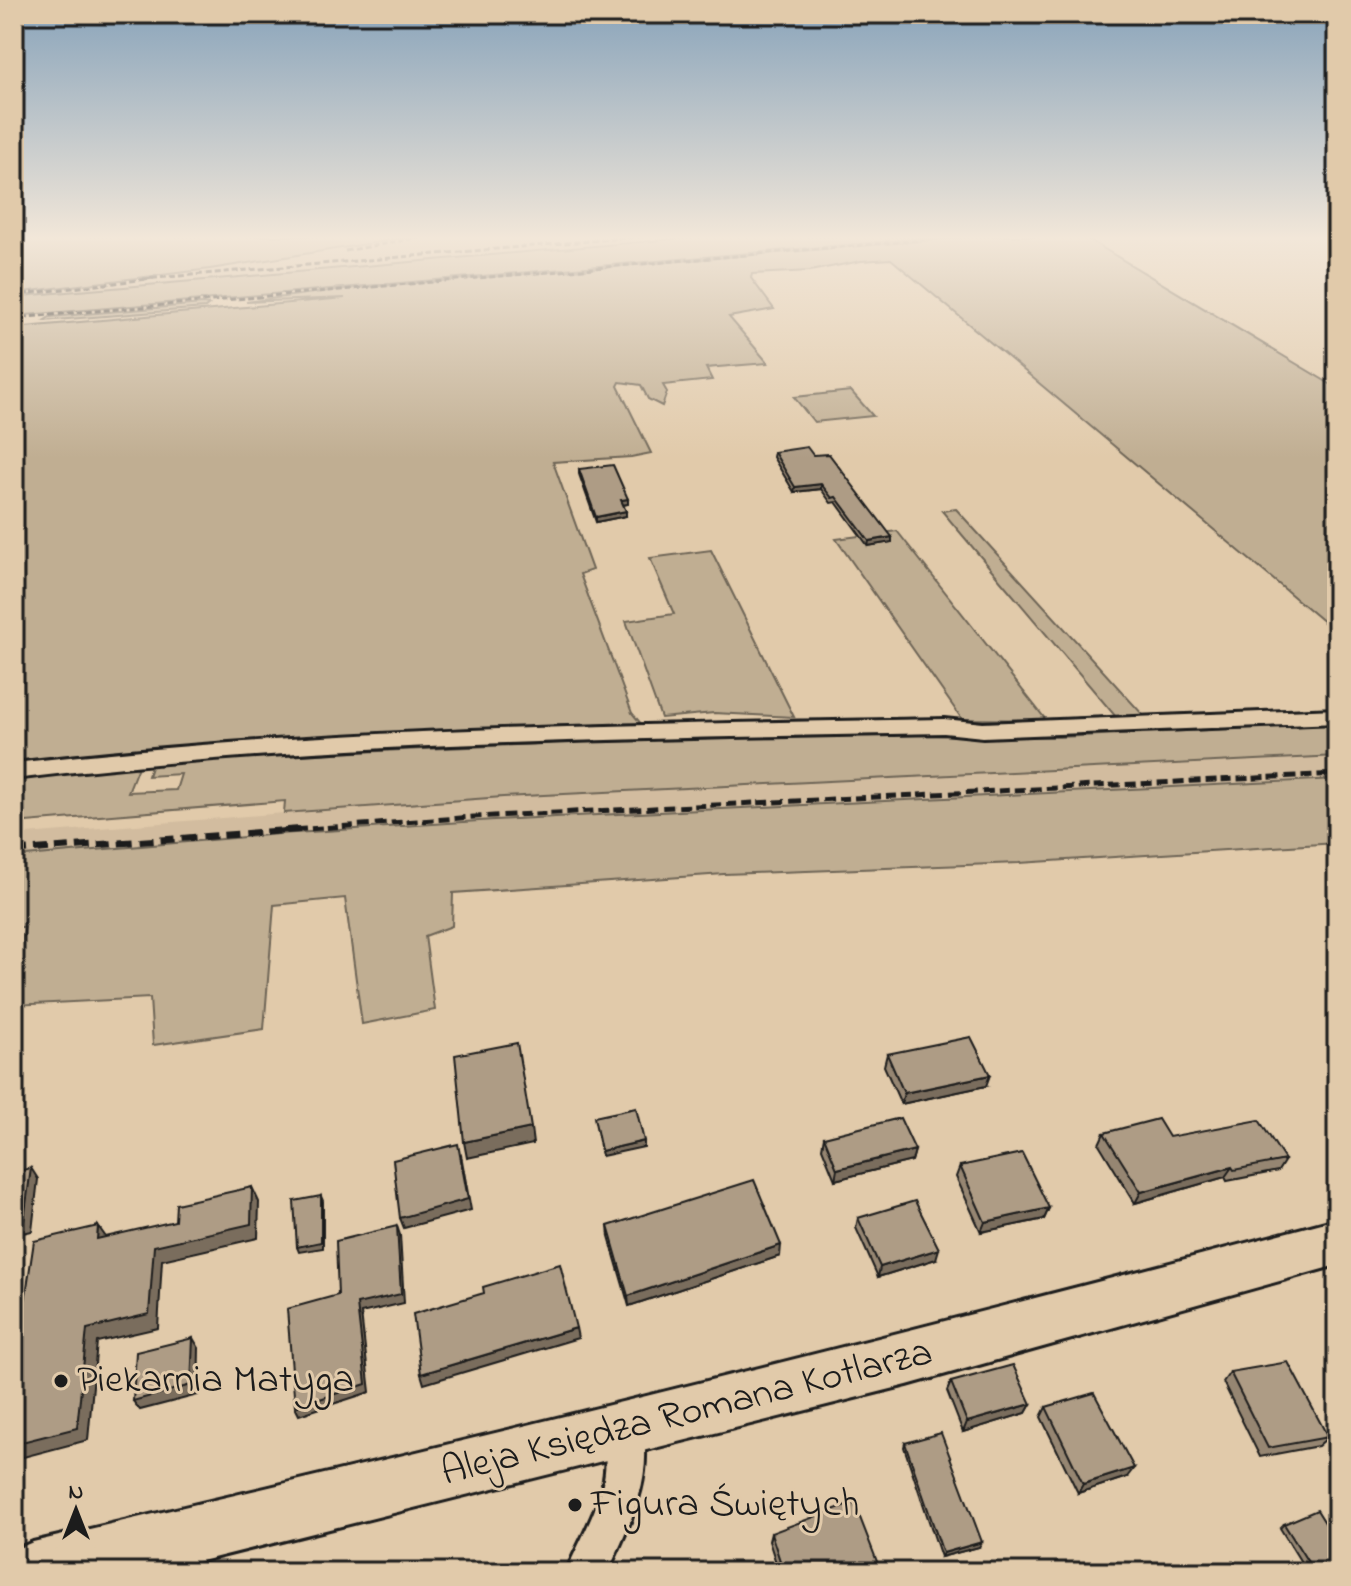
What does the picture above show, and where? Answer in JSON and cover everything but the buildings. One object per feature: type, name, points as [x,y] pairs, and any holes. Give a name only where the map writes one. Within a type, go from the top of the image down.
[{"type":"street","points":[[14,771],[187,753],[339,744],[666,731],[944,726],[983,730],[1337,716]]},
{"type":"street","name":"Aleja Księdza Romana Kotlarza","points":[[33,1572],[624,1431],[907,1359],[1337,1242]]},
{"type":"street","points":[[587,1572],[615,1509],[624,1478],[624,1431]]},
{"type":"shaded area","points":[[14,310],[84,310],[14,316]]},
{"type":"shaded area","points":[[84,310],[119,310],[14,319],[14,316]]},
{"type":"shaded area","points":[[132,310],[180,310],[43,321],[50,317]]},
{"type":"shaded area","points":[[212,310],[768,310],[729,317],[768,363],[706,368],[712,380],[663,385],[667,392],[662,406],[648,399],[641,385],[620,382],[618,386],[651,453],[553,462],[592,570],[580,574],[632,713],[643,726],[398,736],[398,732],[193,745],[14,766],[14,328]]},
{"type":"shaded area","points":[[952,310],[1207,310],[1337,388],[1337,633]]},
{"type":"shaded area","points":[[851,391],[873,416],[814,422],[794,397]]},
{"type":"shaded area","points":[[956,509],[1144,716],[1116,717],[942,511]]},
{"type":"shaded area","points":[[897,531],[1046,720],[962,719],[836,539]]},
{"type":"shaded area","points":[[711,550],[794,717],[714,713],[661,718],[626,621],[674,614],[650,558]]},
{"type":"shaded area","points":[[1337,724],[1337,756],[503,797],[284,813],[285,801],[14,823],[14,777],[139,764],[128,792],[176,790],[181,774],[148,776],[152,764],[203,759],[670,738],[868,734],[1059,737]]},
{"type":"shaded area","points":[[1337,756],[1337,779],[279,834],[14,857],[14,835],[284,813],[503,797]]},
{"type":"shaded area","points":[[1337,779],[1337,843],[1019,863],[724,874],[453,893],[452,926],[425,936],[435,1010],[362,1024],[345,898],[274,905],[264,1029],[153,1045],[150,998],[14,1005],[14,977],[25,927],[14,927],[14,857],[279,834],[494,820]]},
{"type":"railway","points":[[14,318],[107,310]]},
{"type":"railway","points":[[289,830],[474,817],[1337,774]]},
{"type":"railway","points":[[289,830],[306,829]]},
{"type":"railway","points":[[14,851],[289,830]]},
{"type":"railway","points":[[279,831],[289,830]]},
{"type":"place","name":"Piekarnia Matyga","points":[[61,1381]]},
{"type":"place","name":"Figura Świętych","points":[[575,1505]]}]
